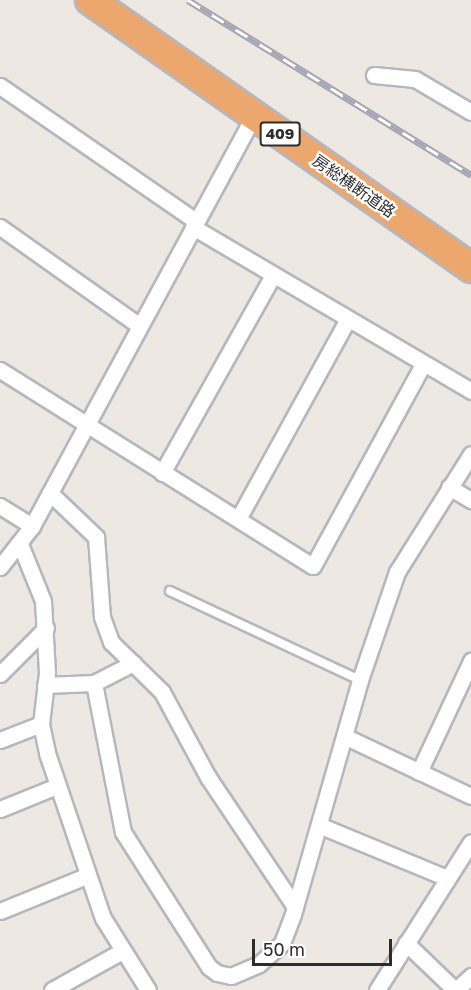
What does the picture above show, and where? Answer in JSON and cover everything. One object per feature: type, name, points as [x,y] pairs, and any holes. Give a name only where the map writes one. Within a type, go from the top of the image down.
[{"type":"highway","name":"房総横断道路","points":[[90,0],[471,268]]},
{"type":"street","points":[[374,75],[415,79],[471,112]]},
{"type":"street","points":[[0,86],[195,224],[273,274],[423,364],[471,390]]},
{"type":"street","points":[[0,567],[32,526],[254,116]]},
{"type":"street","points":[[0,227],[140,326]]},
{"type":"street","points":[[162,473],[273,274]]},
{"type":"street","points":[[238,519],[348,319]]},
{"type":"street","points":[[0,370],[86,426],[313,566],[423,364]]},
{"type":"street","points":[[94,683],[123,832],[209,966],[217,974],[231,976],[259,964],[282,943],[295,907],[321,826],[360,680],[397,572],[471,454]]},
{"type":"street","points":[[449,487],[471,500]]},
{"type":"street","points":[[50,493],[96,537],[102,616],[111,642],[162,692],[208,777],[295,907]]},
{"type":"street","points":[[0,506],[32,526]]},
{"type":"street","points":[[20,544],[43,601],[46,628],[45,685],[41,724],[57,786],[86,876],[103,918],[148,990]]},
{"type":"street","points":[[0,674],[46,628]]},
{"type":"street","points":[[419,772],[471,661]]},
{"type":"street","points":[[45,685],[94,683],[133,663]]},
{"type":"street","points":[[0,740],[41,724]]},
{"type":"street","points":[[346,737],[471,796]]},
{"type":"street","points":[[0,809],[57,786]]},
{"type":"street","points":[[321,826],[447,878]]},
{"type":"street","points":[[377,990],[471,842]]},
{"type":"street","points":[[0,911],[86,876]]},
{"type":"street","points":[[406,943],[455,990],[471,976]]},
{"type":"street","points":[[52,990],[122,951]]},
{"type":"lane","points":[[170,591],[360,680]]},
{"type":"railway","points":[[188,0],[471,175]]}]
